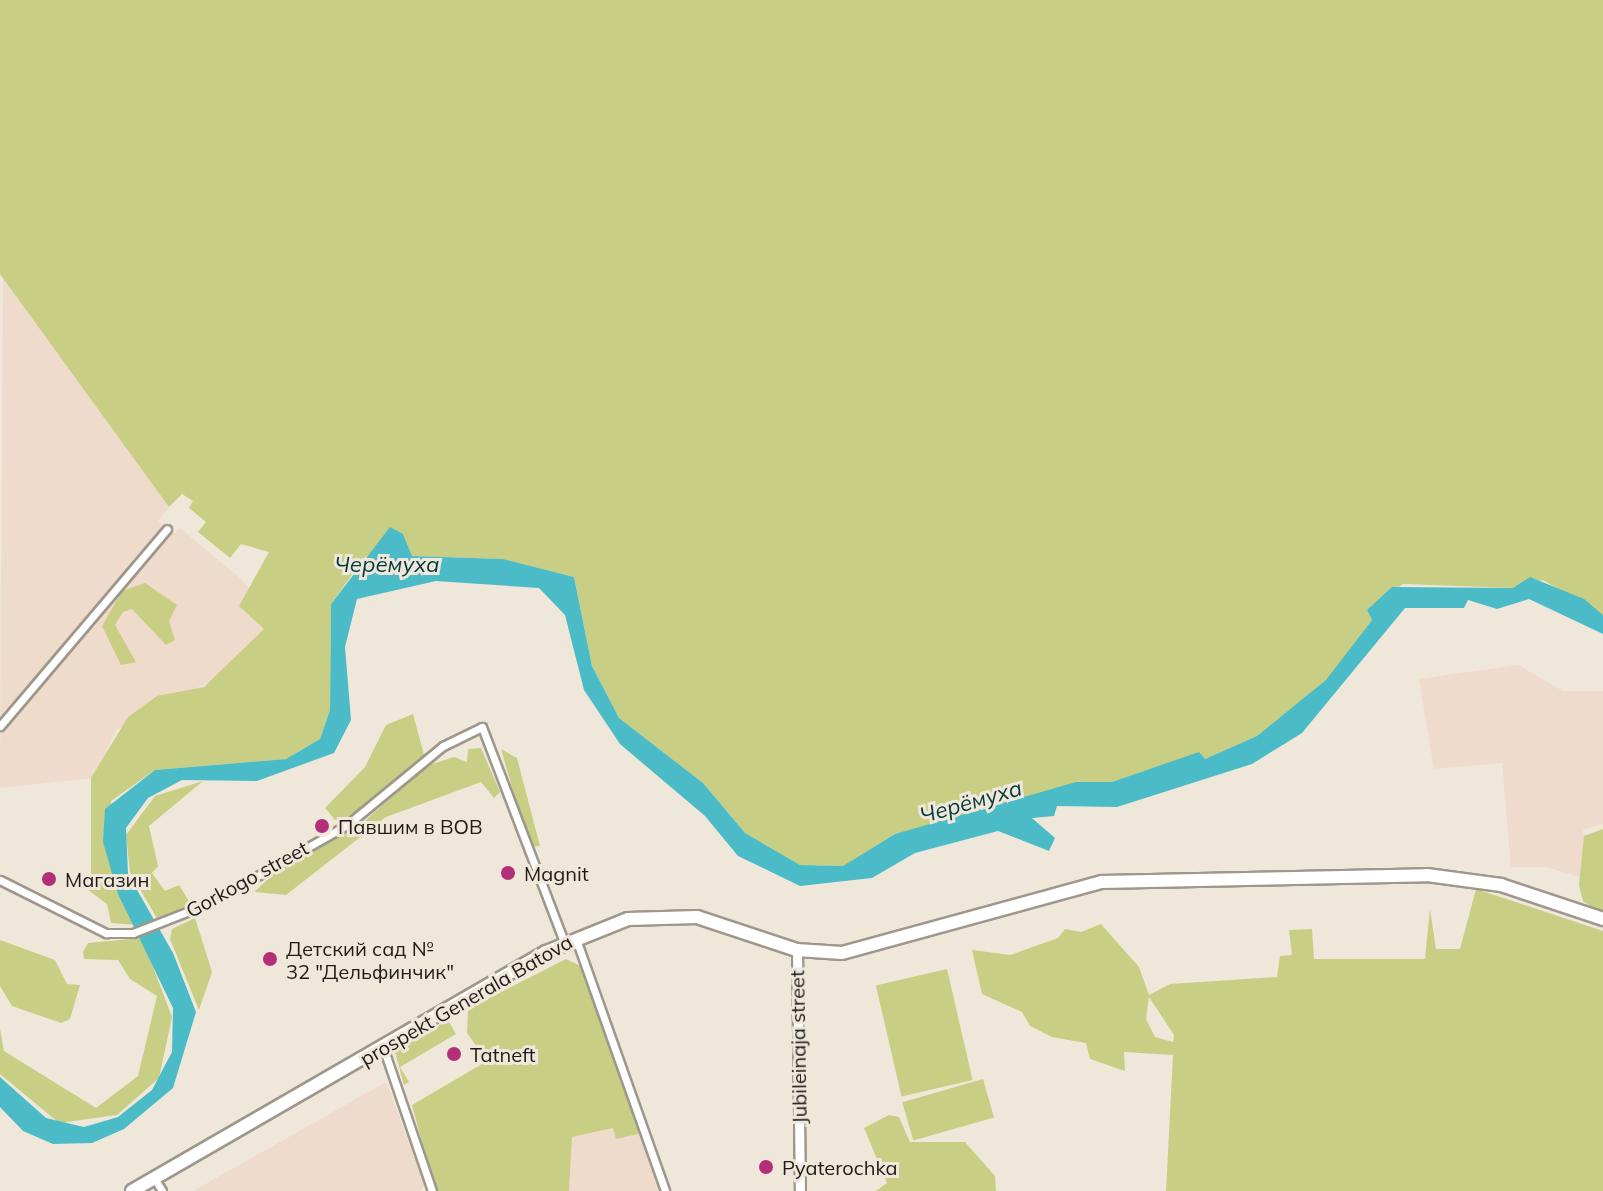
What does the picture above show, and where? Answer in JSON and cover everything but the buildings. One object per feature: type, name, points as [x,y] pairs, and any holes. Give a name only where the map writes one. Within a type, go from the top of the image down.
[{"type":"main road","name":"prospekt Generala Batova","points":[[132,1191],[570,940],[628,919],[673,915],[797,950],[883,946],[1035,895],[1151,878],[1462,877],[1603,919]]},
{"type":"street","points":[[0,726],[167,529]]},
{"type":"street","name":"Gorkogo street","points":[[0,880],[106,933],[133,933],[185,914],[347,825],[443,746],[482,727],[570,940]]},
{"type":"street","points":[[570,940],[665,1191]]},
{"type":"street","name":"Jubileinaja street","points":[[797,950],[800,1191]]},
{"type":"street","points":[[383,1047],[432,1191]]},
{"type":"street","points":[[154,1178],[162,1191]]},
{"type":"shaded area","points":[[3,272],[169,507],[158,521],[173,534],[180,528],[241,579],[251,591],[239,606],[264,629],[220,676],[116,730],[94,778],[0,788]]},
{"type":"shaded area","points":[[1518,665],[1563,691],[1603,691],[1603,824],[1583,830],[1587,879],[1546,867],[1511,867],[1502,763],[1434,769],[1419,679]]},
{"type":"shaded area","points":[[386,1082],[425,1185],[420,1191],[193,1191]]},
{"type":"shaded area","points":[[614,1128],[642,1133],[661,1191],[569,1191],[572,1137]]},
{"type":"green space","points":[[0,0],[1603,0],[1603,615],[1543,580],[1513,588],[1403,584],[1367,610],[1372,620],[1327,680],[1257,736],[1205,759],[1199,753],[1112,782],[895,834],[844,866],[799,865],[745,833],[703,783],[619,718],[592,666],[574,577],[503,559],[412,556],[403,534],[364,558],[331,604],[330,710],[320,739],[286,759],[155,770],[111,801],[118,894],[139,925],[111,923],[107,904],[84,887],[91,875],[91,778],[128,717],[157,696],[204,687],[264,629],[239,606],[269,552],[241,544],[230,558],[198,532],[206,522],[189,508],[193,501],[182,494],[169,507],[0,274]]},
{"type":"green space","points":[[145,583],[177,605],[169,621],[175,640],[166,645],[132,609],[123,612],[115,625],[136,662],[121,665],[102,626],[122,591]]},
{"type":"green space","points":[[413,714],[424,755],[356,814],[335,820],[325,808],[365,767],[386,725]]},
{"type":"green space","points":[[481,748],[500,792],[494,798],[481,782],[386,817],[286,895],[254,892],[293,856],[356,829],[426,766],[454,757],[467,762],[468,749]]},
{"type":"green space","points":[[501,749],[517,758],[540,846],[529,847]]},
{"type":"green space","points":[[203,781],[149,826],[158,866],[152,873],[165,891],[179,885],[192,906],[158,920],[130,872],[126,835],[155,796]]},
{"type":"green space","points":[[1603,829],[1603,914],[1583,901],[1579,885],[1584,836]]},
{"type":"green space","points":[[1476,889],[1603,931],[1603,1191],[1166,1191],[1173,1055],[1124,1052],[1125,1071],[1090,1059],[1086,1043],[1052,1037],[1030,1026],[1022,1012],[982,994],[972,950],[1010,955],[1058,938],[1065,929],[1081,932],[1101,924],[1139,967],[1149,995],[1170,984],[1277,977],[1280,956],[1292,955],[1289,930],[1312,929],[1314,959],[1425,959],[1430,909],[1436,949],[1460,949]],"holes":[[[1149,997],[1174,1035],[1173,1042],[1155,1037],[1146,1019]]]},
{"type":"green space","points":[[195,918],[212,972],[199,1010],[170,939],[172,929]]},
{"type":"green space","points":[[142,938],[172,1017],[159,1078],[117,1115],[59,1123],[0,1074],[0,1029],[4,1051],[96,1108],[138,1076],[157,996],[130,979],[118,960],[84,959],[83,952],[88,943]]},
{"type":"green space","points":[[0,940],[55,960],[67,984],[80,985],[70,1019],[61,1023],[12,1006],[0,986]]},
{"type":"green space","points":[[566,959],[581,966],[642,1133],[616,1139],[613,1128],[572,1137],[569,1191],[435,1191],[412,1105],[487,1061],[467,1033],[468,1009]]},
{"type":"green space","points":[[947,969],[973,1080],[902,1096],[876,985]]},
{"type":"green space","points":[[448,1020],[456,1034],[400,1067],[409,1082],[404,1085],[395,1052]]},
{"type":"green space","points":[[983,1079],[994,1117],[913,1141],[902,1102]]},
{"type":"green space","points":[[889,1115],[899,1117],[910,1142],[965,1142],[995,1176],[996,1191],[876,1191],[887,1183],[864,1128]]},
{"type":"water","name":"Черёмуха","points":[[390,527],[403,534],[412,556],[503,559],[574,577],[592,666],[619,718],[703,783],[745,833],[800,865],[843,866],[895,834],[1076,782],[1112,782],[1199,752],[1205,759],[1257,736],[1326,680],[1372,620],[1367,610],[1392,587],[1513,588],[1530,577],[1584,599],[1603,615],[1603,634],[1529,599],[1497,609],[1468,600],[1464,608],[1405,608],[1302,733],[1252,764],[1117,807],[1057,806],[1054,816],[1032,818],[1055,838],[1049,851],[998,831],[915,853],[872,878],[800,886],[738,856],[705,816],[620,744],[584,690],[565,615],[539,588],[436,581],[357,599],[345,647],[351,720],[334,753],[257,781],[182,780],[148,798],[126,828],[128,874],[173,953],[196,1012],[173,1088],[124,1129],[92,1143],[53,1144],[23,1131],[0,1107],[0,1077],[46,1118],[84,1127],[118,1117],[152,1090],[172,1052],[173,1008],[118,894],[103,842],[105,809],[155,770],[286,759],[320,739],[330,710],[331,604]]},
{"type":"place","name":"Павшим в ВОВ","points":[[322,826]]},
{"type":"place","name":"Magnit","points":[[508,873]]},
{"type":"place","name":"Магазин","points":[[49,879]]},
{"type":"place","name":"Детский сад № 32 \"Дельфинчик\"","points":[[270,959]]},
{"type":"place","name":"Tatneft","points":[[454,1054]]},
{"type":"place","name":"Pyaterochka","points":[[766,1167]]}]
